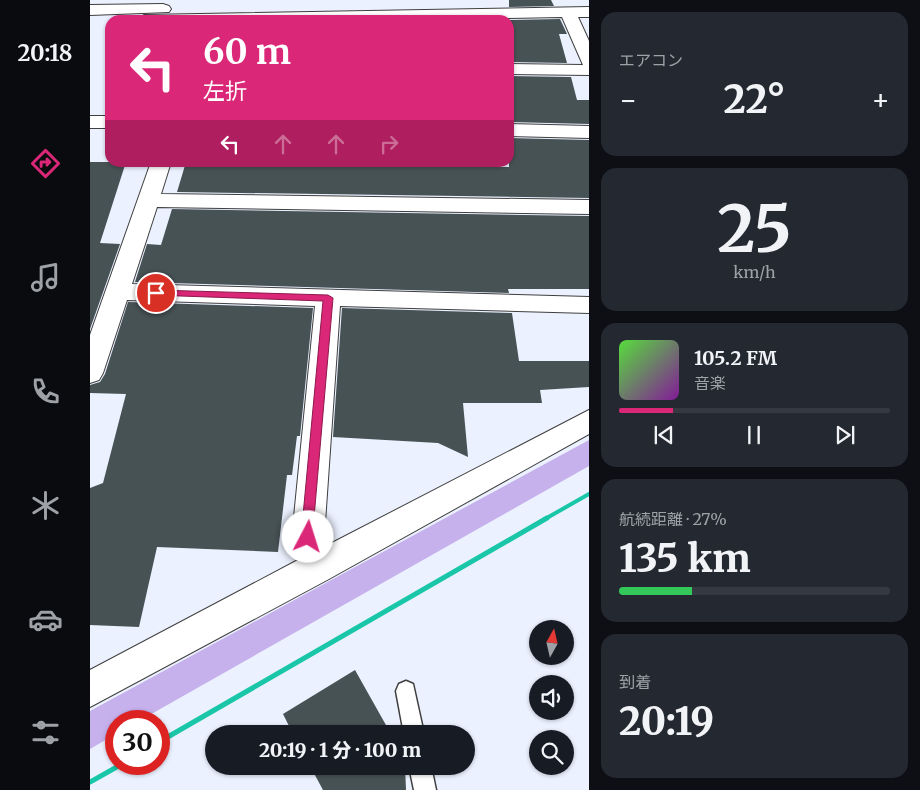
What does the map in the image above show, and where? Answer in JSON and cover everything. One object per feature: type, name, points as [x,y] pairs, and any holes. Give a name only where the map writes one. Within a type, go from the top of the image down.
[{"type":"street","points":[[178,15],[364,8],[506,7],[568,13],[589,12]]},
{"type":"street","points":[[191,15],[210,13]]},
{"type":"street","points":[[568,13],[589,61]]},
{"type":"street","points":[[514,69],[589,70]]},
{"type":"street","points":[[90,122],[105,122]]},
{"type":"street","points":[[514,130],[589,132]]},
{"type":"street","points":[[90,373],[159,167]]},
{"type":"street","points":[[148,200],[589,207]]},
{"type":"street","points":[[117,292],[589,305]]},
{"type":"street","points":[[317,569],[308,537],[328,298]]},
{"type":"street","points":[[90,689],[317,569],[589,421]]},
{"type":"lane","points":[[406,691],[412,725]]},
{"type":"lane","points":[[422,775],[424,790]]},
{"type":"shaded area","points":[[589,440],[589,466],[158,710],[105,710],[105,740],[90,749],[90,711]]},
{"type":"building","points":[[509,0],[551,0],[554,6],[509,7]]},
{"type":"building","points":[[560,19],[567,34],[559,34],[567,63],[514,62],[514,20]]},
{"type":"building","points":[[514,76],[571,77],[577,100],[589,100],[589,124],[514,122]]},
{"type":"building","points":[[514,138],[589,140],[589,198],[177,192],[184,167],[514,167]]},
{"type":"building","points":[[90,162],[105,162],[105,167],[124,167],[100,243],[120,244],[90,329]]},
{"type":"building","points":[[172,209],[589,216],[589,289],[508,289],[509,293],[135,282],[147,244],[161,245]]},
{"type":"building","points":[[128,302],[313,308],[300,436],[297,436],[292,475],[287,475],[278,552],[157,547],[139,627],[90,625],[90,488],[103,483],[126,394],[90,393],[90,385],[100,382],[105,374]]},
{"type":"building","points":[[342,308],[512,313],[519,361],[589,361],[589,387],[540,390],[542,403],[463,403],[468,457],[438,443],[333,437]]},
{"type":"building","points":[[355,670],[386,725],[288,725],[283,714]]},
{"type":"building","points":[[315,775],[405,775],[406,790],[323,790]]},
{"type":"railway","points":[[545,519],[589,494]]},
{"type":"railway","points":[[170,736],[547,518]]},
{"type":"railway","points":[[90,782],[105,774]]},
{"type":"route","points":[[156,293],[328,298],[308,537]]}]
